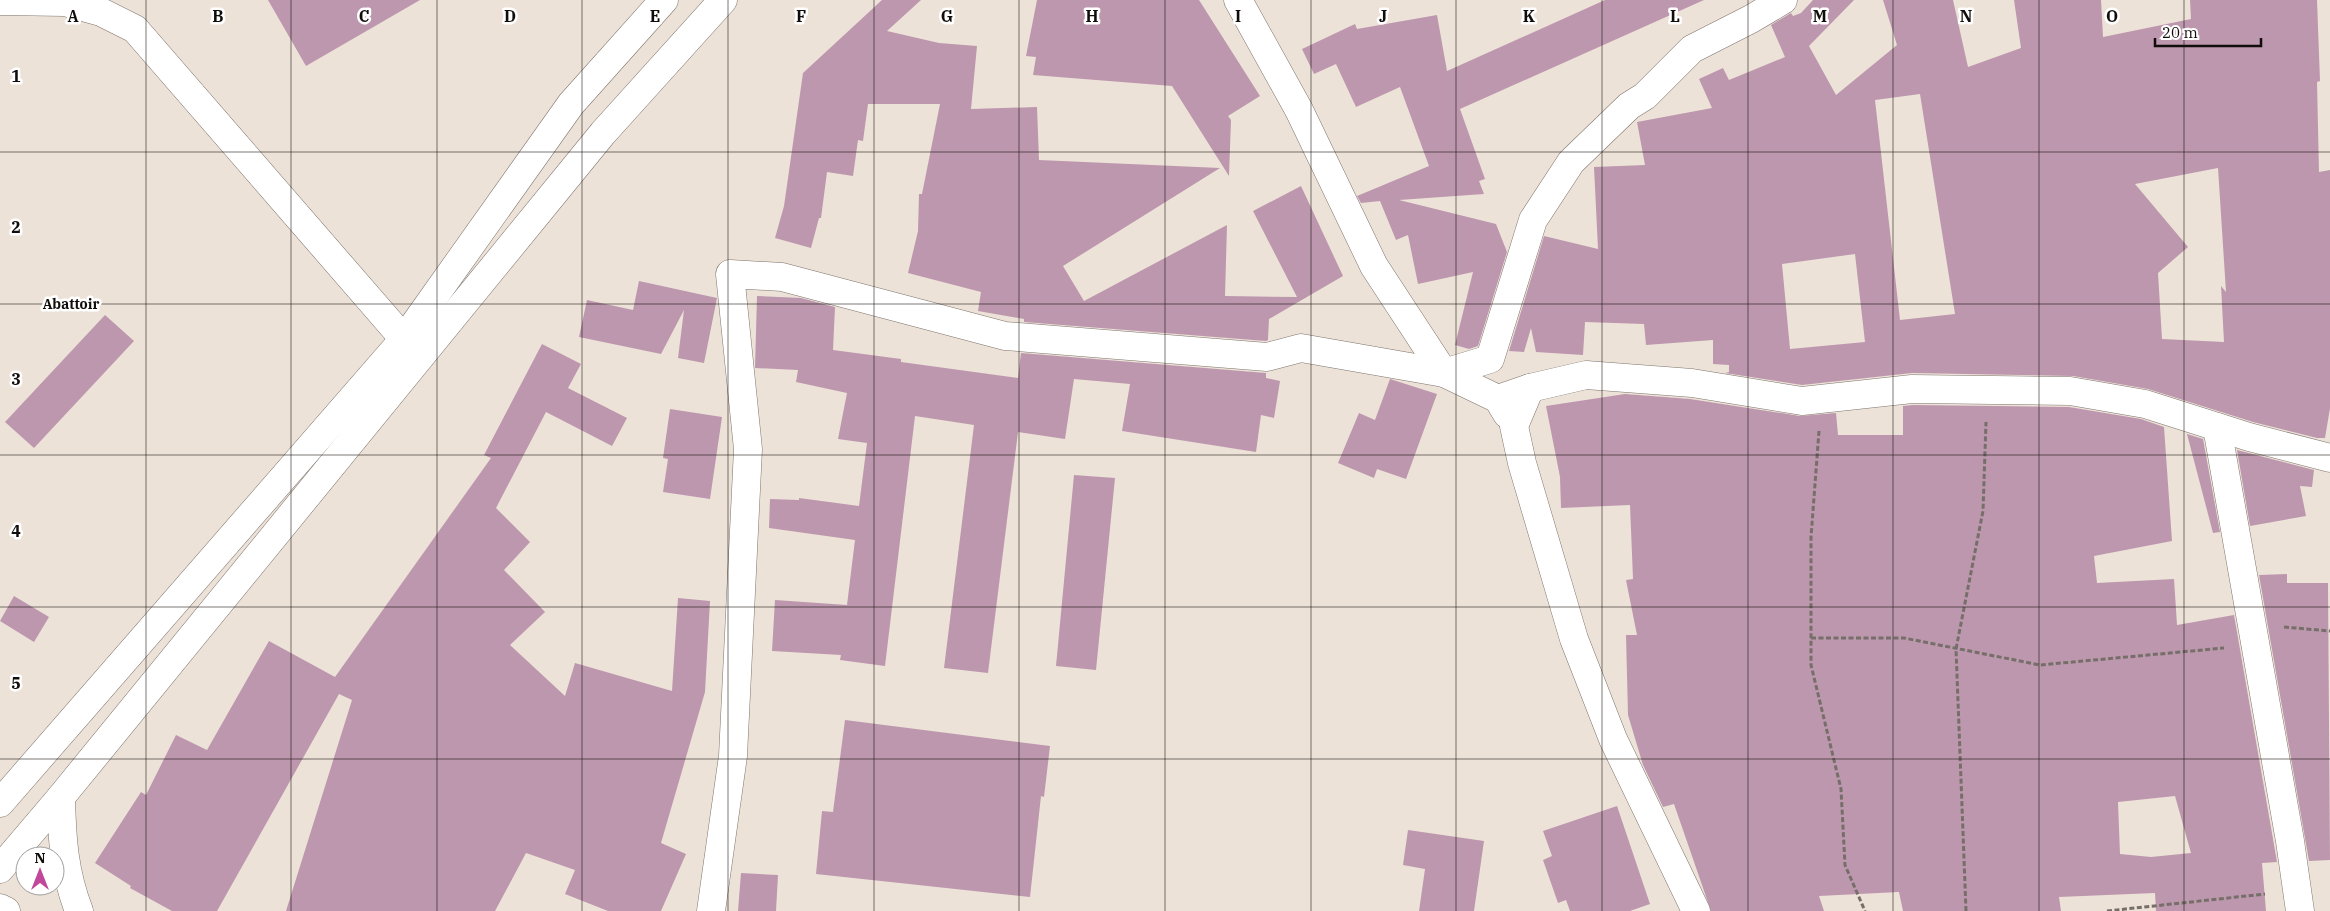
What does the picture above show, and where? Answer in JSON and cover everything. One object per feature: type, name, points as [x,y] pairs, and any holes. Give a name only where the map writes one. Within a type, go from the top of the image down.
[{"type":"street","points":[[0,803],[404,340],[571,104],[664,0]]},
{"type":"street","points":[[0,869],[604,133],[723,0]]},
{"type":"street","points":[[1238,0],[1299,110],[1374,266],[1444,373]]},
{"type":"street","points":[[1444,373],[1490,360],[1533,220],[1571,162],[1629,106],[1645,96],[1692,49],[1751,19],[1783,0]]},
{"type":"street","points":[[0,1],[65,2],[100,12],[135,29],[404,340]]},
{"type":"street","points":[[711,911],[732,756],[748,449],[730,274],[782,277],[1005,336],[1267,357],[1301,348],[1444,373],[1498,399],[1514,426],[1522,464],[1574,639],[1613,739],[1696,911]]},
{"type":"street","points":[[1498,399],[1530,388],[1586,375],[1692,383],[1802,401],[1912,389],[2070,391],[2145,404],[2217,427],[2330,458]]},
{"type":"street","points":[[1514,426],[1530,388]]},
{"type":"street","points":[[2217,427],[2252,635],[2290,841],[2298,901]]},
{"type":"street","points":[[61,797],[62,851],[70,888],[79,911]]},
{"type":"street","points":[[0,908],[6,911]]},
{"type":"path","points":[[1966,911],[1956,649],[1983,511],[1987,391]]},
{"type":"path","points":[[1822,398],[1811,537],[1811,665],[1840,788],[1845,865],[1865,911]]},
{"type":"path","points":[[1811,638],[1904,638],[2040,665],[2252,635],[2330,631]]},
{"type":"path","points":[[2107,911],[2298,901]]},
{"type":"building","points":[[268,0],[420,0],[306,66]]},
{"type":"building","points":[[882,0],[921,0],[887,31],[939,43],[977,46],[971,109],[1037,107],[1039,160],[1220,168],[1063,266],[1084,301],[1227,225],[1225,296],[1297,297],[1253,211],[1301,186],[1343,276],[1269,319],[1268,340],[1266,341],[1024,322],[1024,319],[978,311],[981,292],[908,273],[918,231],[919,194],[922,194],[940,104],[868,104],[863,141],[858,140],[853,176],[827,172],[821,218],[819,218],[811,248],[775,238],[784,206],[803,73]]},
{"type":"building","points":[[1037,0],[1199,0],[1260,96],[1228,116],[1231,120],[1229,176],[1172,86],[1033,75],[1036,57],[1026,56]]},
{"type":"building","points":[[1605,0],[1704,0],[1460,109],[1485,179],[1479,181],[1484,194],[1399,200],[1496,224],[1507,252],[1478,346],[1469,349],[1455,345],[1473,272],[1418,284],[1408,235],[1396,240],[1380,201],[1361,203],[1357,196],[1429,166],[1400,87],[1356,107],[1336,64],[1314,74],[1302,49],[1355,24],[1357,29],[1437,15],[1447,71]]},
{"type":"building","points":[[1813,0],[1854,0],[1809,46],[1836,95],[1897,45],[1883,0],[1953,0],[1968,67],[2021,48],[2014,0],[2101,0],[2103,37],[2191,19],[2190,0],[2317,0],[2320,81],[2317,82],[2319,172],[2330,170],[2330,408],[2325,438],[2317,438],[2253,422],[2148,389],[2073,376],[1912,373],[1802,385],[1725,373],[1729,372],[1729,365],[1713,364],[1713,340],[1646,345],[1644,324],[1585,322],[1583,355],[1536,352],[1531,328],[1524,352],[1509,351],[1544,236],[1598,249],[1594,167],[1645,165],[1637,122],[1712,108],[1699,79],[1723,68],[1729,80],[1785,57],[1771,25],[1791,13],[1793,16],[1801,13]],"holes":[[[1920,94],[1955,314],[1900,320],[1875,100]],[[2218,168],[2226,292],[2221,286],[2224,342],[2162,339],[2158,273],[2188,247],[2135,184]],[[1855,254],[1865,342],[1790,349],[1782,264]]]},
{"type":"building","points":[[639,281],[717,298],[704,363],[678,358],[684,310],[661,354],[579,337],[587,300],[633,310]]},
{"type":"building","points":[[757,296],[801,298],[835,307],[833,350],[901,359],[901,362],[1018,378],[1021,353],[1266,373],[1266,378],[1280,381],[1274,418],[1261,415],[1256,452],[1122,431],[1130,384],[1074,379],[1065,439],[1018,432],[988,673],[944,668],[974,425],[915,416],[885,666],[840,660],[841,655],[772,651],[775,600],[847,605],[855,540],[769,528],[770,499],[799,500],[799,498],[859,506],[867,443],[838,439],[847,393],[796,382],[798,370],[755,368]]},
{"type":"building","points":[[105,315],[134,341],[34,448],[5,422]]},
{"type":"building","points":[[542,344],[581,364],[568,388],[627,418],[612,446],[546,412],[496,508],[530,542],[504,570],[545,612],[510,645],[565,696],[575,663],[672,691],[678,598],[710,601],[705,692],[661,843],[686,854],[661,911],[608,911],[565,894],[575,870],[526,853],[495,911],[286,911],[352,700],[339,694],[217,911],[172,911],[130,888],[131,886],[95,863],[141,792],[146,795],[176,735],[207,750],[269,641],[335,677],[491,458],[484,455]]},
{"type":"building","points":[[1390,379],[1437,394],[1406,479],[1377,469],[1374,478],[1338,463],[1359,413],[1375,420]]},
{"type":"building","points":[[1625,394],[1690,399],[1800,416],[1836,413],[1838,435],[1903,435],[1903,406],[1913,405],[2069,407],[2141,419],[2164,427],[2172,541],[2094,556],[2097,583],[2174,579],[2177,625],[2234,615],[2277,862],[2262,863],[2266,911],[2156,911],[2155,893],[2059,897],[2061,911],[1903,911],[1899,892],[1819,896],[1824,911],[1711,911],[1674,804],[1663,807],[1643,765],[1628,715],[1626,635],[1637,635],[1626,580],[1633,579],[1630,505],[1561,508],[1560,477],[1546,406]],"holes":[[[2175,796],[2191,853],[2151,857],[2120,854],[2118,802]]]},
{"type":"building","points":[[670,409],[722,417],[710,499],[663,492],[668,459],[663,458]]},
{"type":"building","points":[[2187,434],[2203,439],[2220,532],[2213,533]]},
{"type":"building","points":[[2237,450],[2314,470],[2312,487],[2300,486],[2306,516],[2250,526]]},
{"type":"building","points":[[1074,475],[1115,478],[1096,670],[1056,666]]},
{"type":"building","points":[[2287,574],[2287,583],[2328,583],[2330,860],[2309,861],[2259,575]]},
{"type":"building","points":[[14,596],[49,617],[34,642],[0,621]]},
{"type":"building","points":[[845,720],[1050,746],[1044,797],[1041,796],[1030,897],[816,874],[822,811],[833,812]]},
{"type":"building","points":[[1617,806],[1650,904],[1630,911],[1570,911],[1566,900],[1558,903],[1543,860],[1552,856],[1543,831]]},
{"type":"building","points":[[1408,830],[1484,841],[1474,911],[1419,911],[1425,869],[1403,865]]},
{"type":"building","points":[[741,873],[778,875],[776,911],[738,911]]},
{"type":"district","name":"Abattoir","points":[[71,304]]}]
